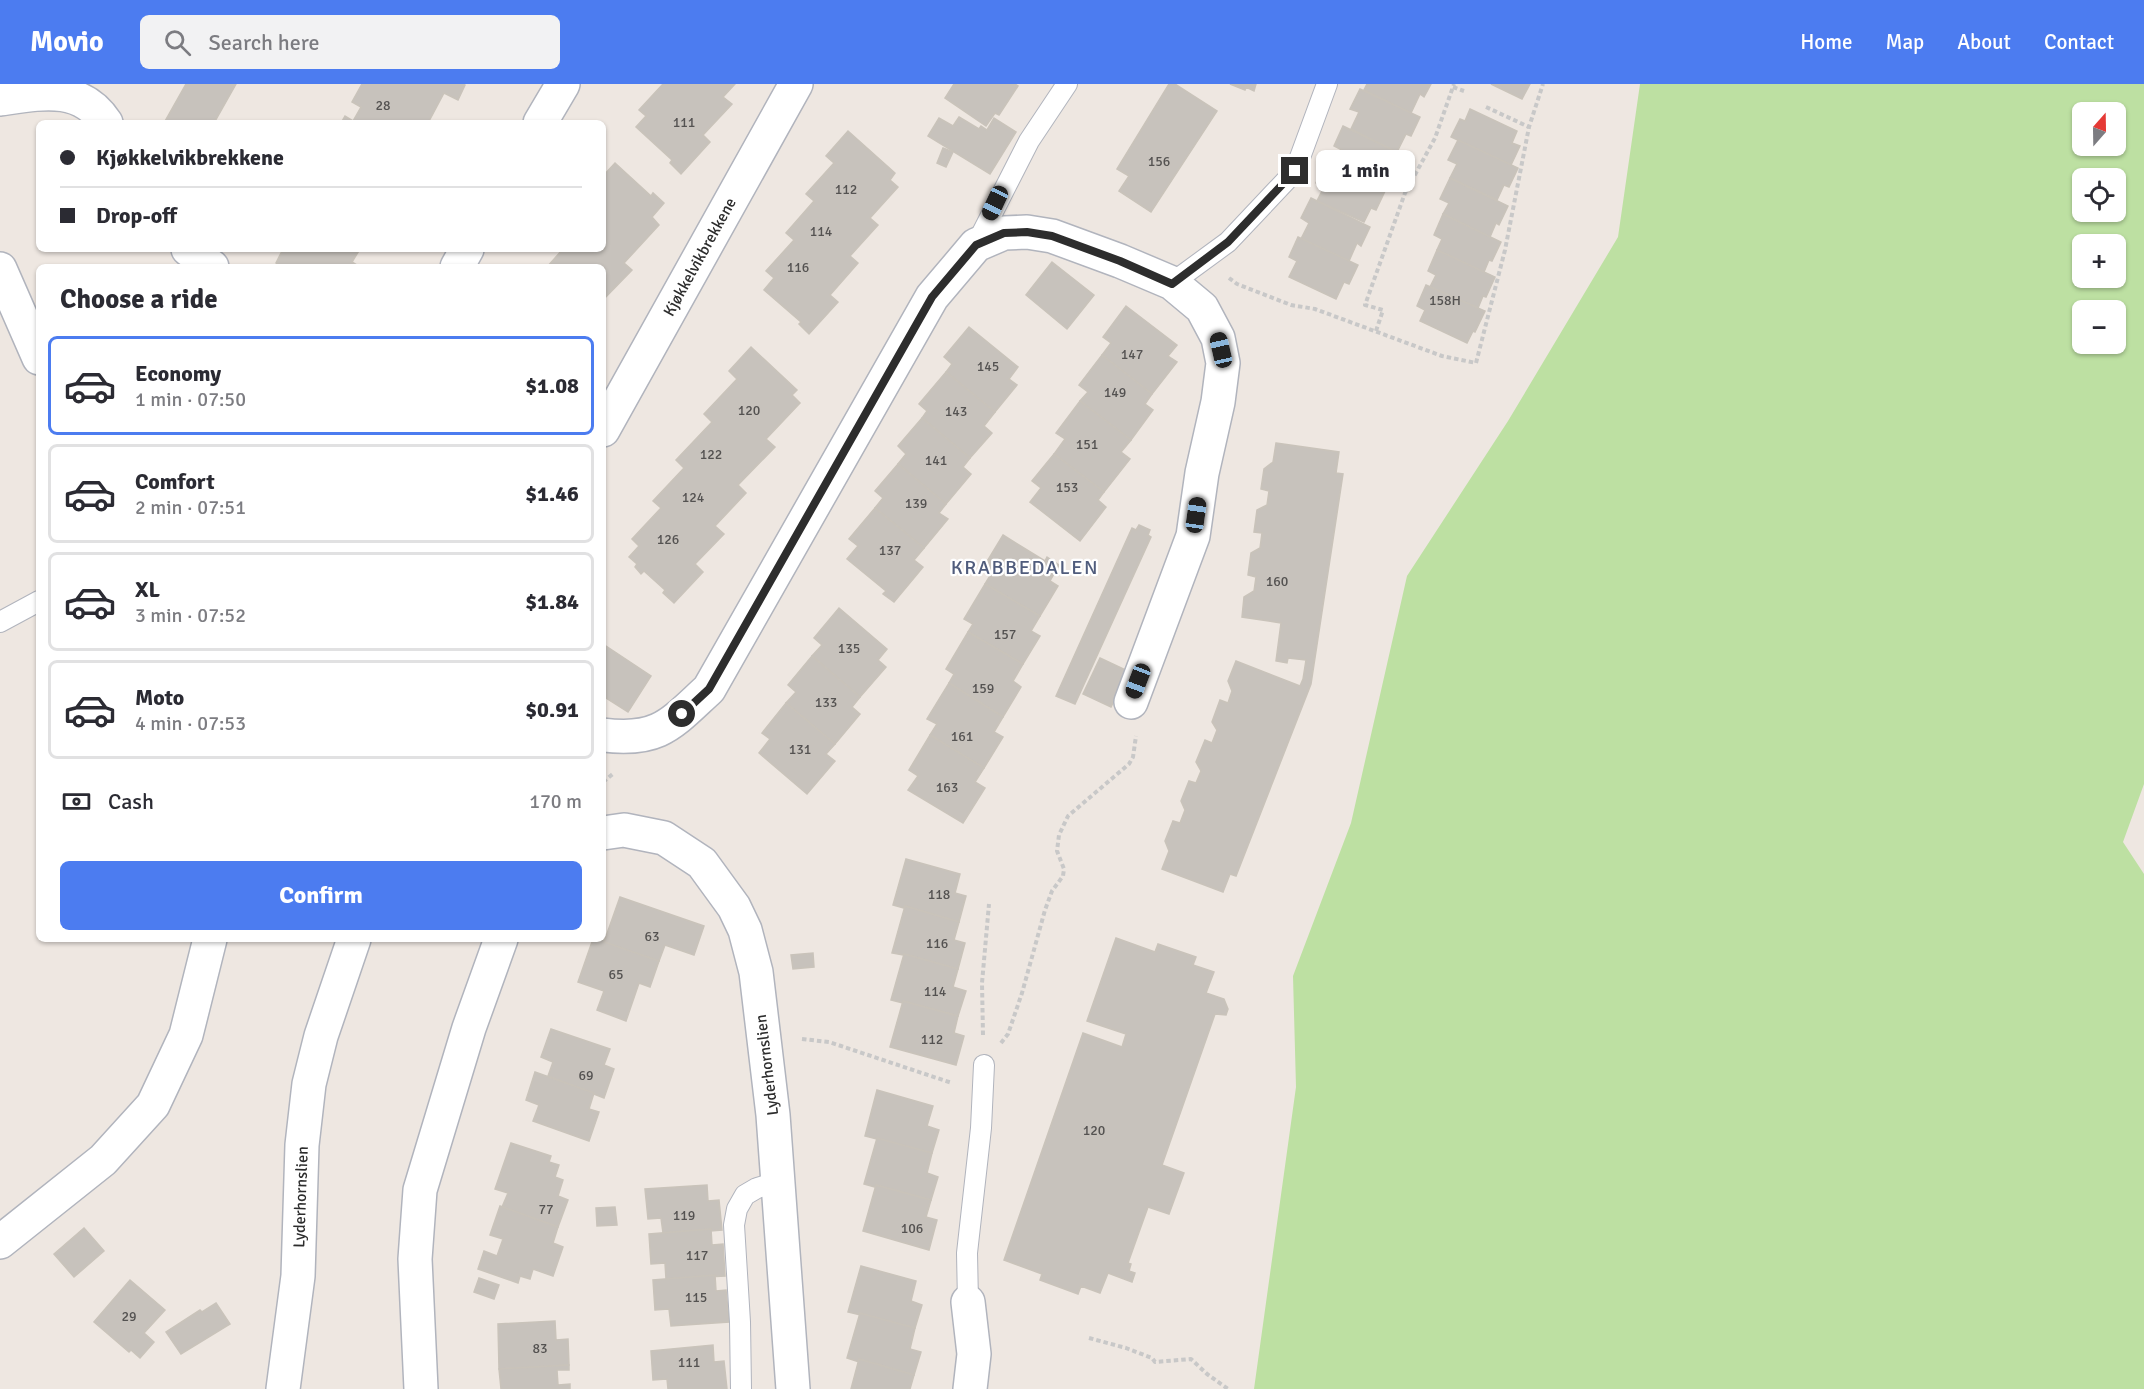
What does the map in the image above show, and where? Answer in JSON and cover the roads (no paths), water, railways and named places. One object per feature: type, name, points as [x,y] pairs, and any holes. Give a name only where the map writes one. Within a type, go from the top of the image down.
[{"type":"street","points":[[542,120],[563,84]]},
{"type":"street","name":"Kjøkkelvikbrekkene","points":[[606,425],[796,84]]},
{"type":"street","points":[[0,99],[55,91],[78,96],[99,110],[104,120]]},
{"type":"street","points":[[606,735],[644,736],[669,726],[709,689],[932,297],[976,245],[1004,233],[1027,232],[1044,235],[1120,261],[1172,284],[1202,308],[1218,338],[1223,363],[1218,402],[1202,473],[1192,536],[1131,702]]},
{"type":"street","points":[[192,252],[208,264]]},
{"type":"street","points":[[0,269],[36,351]]},
{"type":"street","name":"Lyderhornslien","points":[[606,833],[624,830],[664,838],[702,863],[734,907],[744,930],[756,972],[773,1114],[793,1389]]},
{"type":"street","points":[[0,1242],[102,1160],[153,1104],[186,1035],[209,942]]},
{"type":"street","name":"Lyderhornslien","points":[[283,1389],[298,1276],[302,1145],[309,1084],[321,1036],[353,942]]},
{"type":"street","points":[[421,1389],[416,1259],[420,1190],[469,1028],[500,942]]},
{"type":"street","points":[[968,1302],[974,1354],[970,1389]]},
{"type":"lane","points":[[976,245],[1029,141],[1067,84]]},
{"type":"lane","points":[[1172,284],[1228,242],[1295,171],[1327,84]]},
{"type":"lane","points":[[0,622],[36,603]]},
{"type":"lane","points":[[968,1302],[967,1253],[981,1128],[984,1065]]},
{"type":"lane","points":[[741,1389],[740,1322],[734,1225],[737,1209],[746,1195],[757,1188],[778,1182]]},
{"type":"district","name":"KRABBEDALEN","points":[[1025,567]]}]
